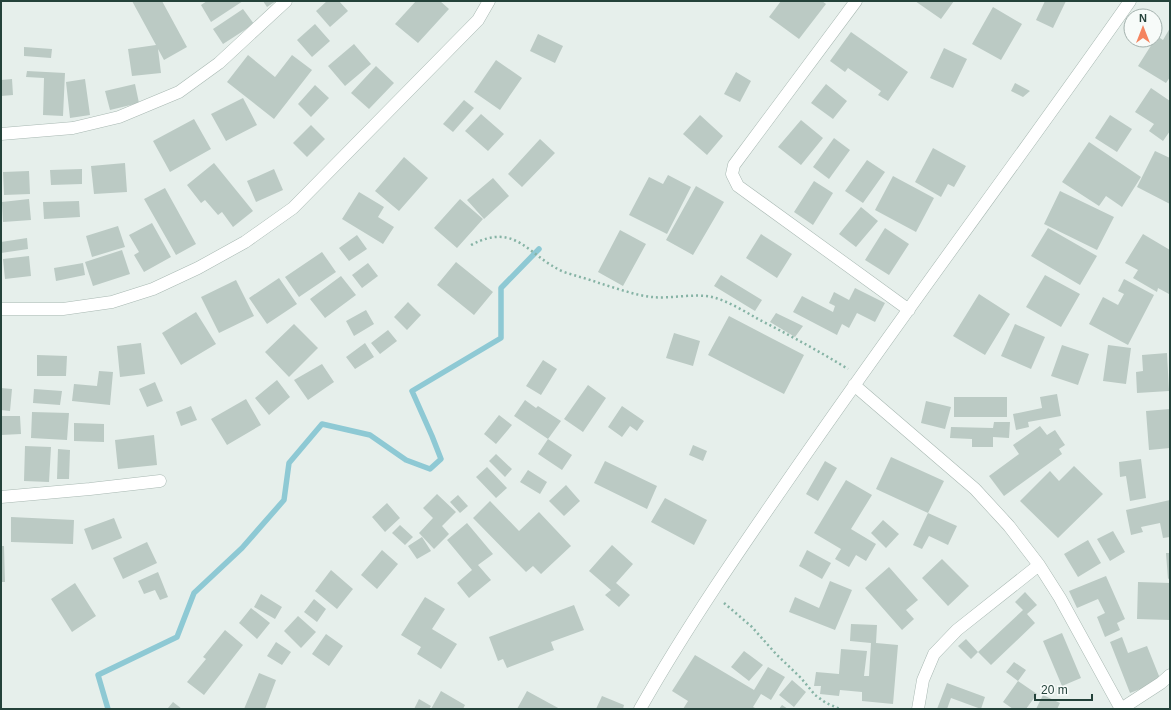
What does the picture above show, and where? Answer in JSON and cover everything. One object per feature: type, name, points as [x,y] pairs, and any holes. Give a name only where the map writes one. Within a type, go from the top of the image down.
[{"type":"street","points":[[1,134],[73,128],[119,117],[179,92],[219,63],[286,1]]},
{"type":"street","points":[[1,310],[63,309],[112,302],[153,289],[198,268],[245,242],[293,208],[478,20],[489,1]]},
{"type":"street","points":[[856,1],[734,165],[732,174],[738,186],[909,310]]},
{"type":"street","points":[[640,709],[711,592],[857,380],[909,310],[1130,1]]},
{"type":"street","points":[[857,380],[975,488],[1009,526],[1039,565],[1060,598],[1121,709],[1161,683],[1170,675]]},
{"type":"street","points":[[1,497],[160,481]]},
{"type":"street","points":[[918,709],[924,680],[934,654],[957,630],[1039,565]]},
{"type":"path","points":[[470,245],[493,236],[505,236],[524,244],[544,260],[565,272],[634,294],[653,297],[712,297],[731,304],[810,346],[857,380]]},
{"type":"path","points":[[711,592],[752,627],[776,654],[801,678],[815,695],[826,703],[840,709]]},
{"type":"building","points":[[132,1],[162,1],[187,47],[164,60],[158,49],[161,73],[132,76],[128,49],[156,45]]},
{"type":"building","points":[[207,1],[243,1],[211,22],[201,5]]},
{"type":"building","points":[[263,1],[276,1],[267,7]]},
{"type":"building","points":[[327,1],[339,1],[348,11],[330,27],[316,11]]},
{"type":"building","points":[[416,1],[440,1],[449,9],[418,43],[395,24]]},
{"type":"building","points":[[781,1],[822,1],[826,4],[799,39],[769,17]]},
{"type":"building","points":[[915,1],[954,1],[941,19]]},
{"type":"building","points":[[1045,1],[1066,1],[1053,28],[1036,20]]},
{"type":"building","points":[[993,7],[1022,24],[1001,60],[972,44]]},
{"type":"building","points":[[243,9],[254,24],[223,44],[213,29]]},
{"type":"building","points":[[315,24],[330,41],[312,57],[297,40]]},
{"type":"building","points":[[1170,28],[1170,77],[1166,83],[1138,66],[1149,48],[1163,48],[1163,40]]},
{"type":"building","points":[[851,32],[908,72],[888,101],[878,95],[881,91],[848,68],[845,72],[830,61]]},
{"type":"building","points":[[538,34],[563,46],[555,63],[530,51]]},
{"type":"building","points":[[354,44],[371,64],[345,86],[328,66]]},
{"type":"building","points":[[24,47],[52,49],[51,58],[24,56]]},
{"type":"building","points":[[944,48],[967,59],[953,88],[930,78]]},
{"type":"building","points":[[248,55],[275,77],[292,55],[312,70],[274,119],[227,82]]},
{"type":"building","points":[[496,60],[522,78],[500,110],[474,92]]},
{"type":"building","points":[[376,66],[394,83],[369,109],[351,93]]},
{"type":"building","points":[[27,71],[65,73],[63,116],[43,115],[44,78],[26,77]]},
{"type":"building","points":[[736,72],[751,81],[740,102],[724,94]]},
{"type":"building","points":[[12,79],[13,95],[1,96],[1,80]]},
{"type":"building","points":[[85,79],[90,115],[70,118],[66,82]]},
{"type":"building","points":[[1015,83],[1030,91],[1023,97],[1011,91]]},
{"type":"building","points":[[135,84],[139,103],[110,110],[105,91]]},
{"type":"building","points":[[826,84],[847,101],[833,119],[811,103]]},
{"type":"building","points":[[315,85],[329,98],[311,117],[298,104]]},
{"type":"building","points":[[1151,88],[1170,101],[1170,131],[1163,141],[1149,131],[1154,124],[1135,112]]},
{"type":"building","points":[[243,98],[257,125],[226,141],[211,114]]},
{"type":"building","points":[[464,100],[474,108],[453,132],[443,124]]},
{"type":"building","points":[[481,114],[504,134],[488,151],[465,131]]},
{"type":"building","points":[[700,115],[723,136],[707,155],[683,134]]},
{"type":"building","points":[[1110,115],[1132,129],[1117,152],[1095,138]]},
{"type":"building","points":[[194,119],[211,149],[170,172],[153,141]]},
{"type":"building","points":[[801,120],[823,138],[801,165],[778,147]]},
{"type":"building","points":[[311,125],[325,139],[307,157],[293,143]]},
{"type":"building","points":[[834,138],[850,150],[829,179],[813,167]]},
{"type":"building","points":[[540,139],[555,153],[522,187],[508,174]]},
{"type":"building","points":[[1089,142],[1141,177],[1122,207],[1106,196],[1099,206],[1062,182]]},
{"type":"building","points":[[933,148],[966,166],[954,187],[948,184],[941,197],[915,182]]},
{"type":"building","points":[[1155,151],[1170,158],[1170,204],[1137,187]]},
{"type":"building","points":[[404,157],[428,178],[399,211],[375,191]]},
{"type":"building","points":[[867,160],[885,172],[863,203],[845,191]]},
{"type":"building","points":[[125,163],[127,192],[94,194],[91,166]]},
{"type":"building","points":[[214,163],[253,211],[233,227],[222,212],[218,215],[205,200],[201,203],[187,185]]},
{"type":"building","points":[[82,169],[82,184],[51,185],[50,170]]},
{"type":"building","points":[[274,169],[283,190],[256,202],[247,181]]},
{"type":"building","points":[[29,171],[30,194],[4,195],[3,172]]},
{"type":"building","points":[[668,175],[691,187],[667,234],[629,215],[649,177],[663,184]]},
{"type":"building","points":[[893,176],[934,198],[916,232],[875,210]]},
{"type":"building","points":[[493,178],[509,196],[484,219],[467,200]]},
{"type":"building","points":[[814,181],[833,193],[813,225],[794,212]]},
{"type":"building","points":[[696,186],[724,202],[693,255],[666,240]]},
{"type":"building","points":[[165,188],[196,244],[176,255],[144,199]]},
{"type":"building","points":[[1060,191],[1114,217],[1097,250],[1044,224]]},
{"type":"building","points":[[359,192],[384,207],[378,217],[394,227],[383,244],[342,219]]},
{"type":"building","points":[[29,199],[31,220],[3,222],[2,202]]},
{"type":"building","points":[[460,199],[483,219],[457,248],[434,228]]},
{"type":"building","points":[[79,201],[80,217],[44,219],[43,202]]},
{"type":"building","points":[[861,207],[878,221],[856,247],[839,234]]},
{"type":"building","points":[[152,223],[171,257],[144,272],[134,255],[139,252],[129,235]]},
{"type":"building","points":[[118,226],[125,247],[92,257],[86,236]]},
{"type":"building","points":[[885,228],[909,244],[889,275],[865,260]]},
{"type":"building","points":[[1048,228],[1097,256],[1080,285],[1031,256]]},
{"type":"building","points":[[620,230],[646,244],[623,286],[598,272]]},
{"type":"building","points":[[761,234],[792,254],[777,278],[746,258]]},
{"type":"building","points":[[1143,234],[1170,250],[1169,294],[1158,288],[1157,292],[1133,278],[1138,270],[1125,263]]},
{"type":"building","points":[[357,235],[367,249],[349,261],[339,248]]},
{"type":"building","points":[[27,238],[28,249],[1,253],[1,242]]},
{"type":"building","points":[[122,250],[130,274],[93,286],[85,262]]},
{"type":"building","points":[[322,252],[336,272],[299,297],[285,277]]},
{"type":"building","points":[[29,256],[31,276],[5,279],[3,259]]},
{"type":"building","points":[[456,262],[493,292],[474,315],[437,285]]},
{"type":"building","points":[[83,263],[85,275],[56,281],[54,268]]},
{"type":"building","points":[[368,263],[378,276],[362,288],[352,275]]},
{"type":"building","points":[[721,275],[762,300],[755,311],[714,286]]},
{"type":"building","points":[[1045,275],[1080,294],[1061,327],[1026,307]]},
{"type":"building","points":[[341,276],[356,295],[325,318],[310,299]]},
{"type":"building","points":[[279,278],[297,304],[267,324],[249,298]]},
{"type":"building","points":[[1124,279],[1154,295],[1128,345],[1089,324],[1103,297],[1118,305],[1124,294],[1118,291]]},
{"type":"building","points":[[236,280],[254,316],[219,333],[201,297]]},
{"type":"building","points":[[855,288],[885,303],[875,322],[857,313],[849,328],[842,324],[837,335],[793,312],[802,296],[833,312],[835,306],[829,303],[834,292],[849,300]]},
{"type":"building","points":[[979,294],[1010,314],[985,355],[953,336]]},
{"type":"building","points":[[408,302],[421,315],[407,330],[394,317]]},
{"type":"building","points":[[366,310],[374,324],[354,336],[346,321]]},
{"type":"building","points":[[196,312],[216,344],[181,365],[162,333]]},
{"type":"building","points":[[776,313],[803,326],[795,337],[770,322]]},
{"type":"building","points":[[729,316],[804,355],[784,394],[708,355]]},
{"type":"building","points":[[294,324],[318,348],[289,377],[265,352]]},
{"type":"building","points":[[1015,324],[1045,337],[1031,369],[1001,356]]},
{"type":"building","points":[[388,330],[397,341],[380,354],[371,343]]},
{"type":"building","points":[[674,333],[700,341],[693,366],[666,358]]},
{"type":"building","points":[[141,343],[145,374],[120,377],[117,346]]},
{"type":"building","points":[[365,343],[374,357],[355,369],[346,357]]},
{"type":"building","points":[[1062,345],[1089,354],[1078,385],[1051,376]]},
{"type":"building","points":[[1108,345],[1131,348],[1126,384],[1103,381]]},
{"type":"building","points":[[1167,353],[1169,391],[1137,393],[1136,372],[1143,371],[1142,355]]},
{"type":"building","points":[[37,355],[67,356],[66,376],[37,376]]},
{"type":"building","points":[[543,360],[557,369],[541,395],[526,386]]},
{"type":"building","points":[[322,364],[334,382],[308,400],[294,380]]},
{"type":"building","points":[[99,371],[113,372],[110,405],[72,401],[74,384],[97,386]]},
{"type":"building","points":[[277,380],[290,397],[269,415],[255,398]]},
{"type":"building","points":[[155,382],[163,401],[147,407],[139,389]]},
{"type":"building","points":[[588,385],[606,398],[583,432],[564,419]]},
{"type":"building","points":[[1,388],[12,389],[10,411],[1,410]]},
{"type":"building","points":[[34,389],[62,391],[60,405],[33,403]]},
{"type":"building","points":[[1057,394],[1061,416],[1028,422],[1029,427],[1016,430],[1013,414],[1042,408],[1040,397]]},
{"type":"building","points":[[954,397],[1007,397],[1007,417],[954,417]]},
{"type":"building","points":[[246,399],[261,425],[227,445],[211,419]]},
{"type":"building","points":[[525,400],[536,408],[538,406],[561,421],[548,439],[514,416]]},
{"type":"building","points":[[926,401],[951,407],[945,429],[921,423]]},
{"type":"building","points":[[191,406],[197,420],[181,426],[176,412]]},
{"type":"building","points":[[622,406],[644,421],[637,431],[630,426],[622,437],[608,427]]},
{"type":"building","points":[[1170,409],[1170,448],[1149,450],[1146,411]]},
{"type":"building","points":[[32,412],[69,413],[67,440],[31,438]]},
{"type":"building","points":[[499,415],[512,425],[496,444],[484,434]]},
{"type":"building","points":[[1,416],[20,416],[21,434],[1,435]]},
{"type":"building","points":[[994,422],[1010,422],[1009,438],[993,437],[993,447],[972,447],[972,439],[950,438],[951,427],[993,428]]},
{"type":"building","points":[[74,423],[104,424],[104,442],[74,441]]},
{"type":"building","points":[[1040,426],[1047,435],[1055,430],[1065,445],[1059,449],[1062,454],[1004,496],[989,476],[1019,454],[1013,445]]},
{"type":"building","points":[[154,435],[157,465],[118,469],[115,440]]},
{"type":"building","points":[[548,439],[572,455],[562,470],[538,454]]},
{"type":"building","points":[[693,445],[707,451],[703,461],[689,455]]},
{"type":"building","points":[[25,446],[51,447],[49,482],[24,481]]},
{"type":"building","points":[[58,449],[70,450],[69,479],[57,479]]},
{"type":"building","points":[[496,454],[512,469],[505,477],[489,461]]},
{"type":"building","points":[[891,457],[944,481],[928,513],[876,489]]},
{"type":"building","points":[[1141,459],[1146,498],[1130,501],[1126,476],[1120,477],[1119,462]]},
{"type":"building","points":[[605,461],[657,486],[647,509],[594,483]]},
{"type":"building","points":[[825,461],[837,468],[818,501],[806,494]]},
{"type":"building","points":[[1074,466],[1103,494],[1058,538],[1020,501],[1050,471],[1059,481]]},
{"type":"building","points":[[487,467],[507,488],[496,498],[476,477]]},
{"type":"building","points":[[528,470],[547,482],[540,494],[520,482]]},
{"type":"building","points":[[846,480],[872,495],[851,529],[876,544],[866,561],[856,555],[849,567],[835,559],[841,549],[814,533]]},
{"type":"building","points":[[566,485],[580,501],[564,516],[549,501]]},
{"type":"building","points":[[437,494],[456,512],[442,526],[449,534],[434,549],[419,533],[433,518],[423,508]]},
{"type":"building","points":[[458,495],[468,506],[460,513],[450,502]]},
{"type":"building","points":[[665,498],[707,520],[694,545],[651,522]]},
{"type":"building","points":[[1170,500],[1170,537],[1163,538],[1160,523],[1141,527],[1143,532],[1131,535],[1126,510]]},
{"type":"building","points":[[490,501],[519,531],[539,512],[571,546],[541,574],[533,566],[526,572],[473,518]]},
{"type":"building","points":[[387,503],[400,518],[385,532],[372,517]]},
{"type":"building","points":[[928,513],[957,526],[948,545],[929,536],[922,549],[913,545]]},
{"type":"building","points":[[11,517],[74,520],[73,544],[11,542]]},
{"type":"building","points":[[114,518],[122,538],[92,550],[84,529]]},
{"type":"building","points":[[883,520],[899,534],[886,548],[871,533]]},
{"type":"building","points":[[467,523],[493,554],[478,565],[491,580],[469,598],[457,583],[472,570],[447,540]]},
{"type":"building","points":[[400,525],[413,537],[405,545],[392,533]]},
{"type":"building","points":[[1113,531],[1125,552],[1110,561],[1097,539]]},
{"type":"building","points":[[422,537],[431,551],[417,559],[408,546]]},
{"type":"building","points":[[1088,540],[1101,563],[1078,577],[1064,554]]},
{"type":"building","points":[[147,542],[157,563],[123,579],[113,558]]},
{"type":"building","points":[[612,545],[633,564],[616,583],[630,595],[619,607],[605,595],[611,590],[589,571]]},
{"type":"building","points":[[1,546],[4,546],[5,582],[1,582]]},
{"type":"building","points":[[382,550],[398,564],[377,589],[361,575]]},
{"type":"building","points":[[807,550],[831,563],[822,579],[799,566]]},
{"type":"building","points":[[1166,553],[1170,553],[1170,578],[1168,579]]},
{"type":"building","points":[[942,559],[969,586],[948,606],[922,578]]},
{"type":"building","points":[[889,567],[918,600],[906,610],[914,619],[902,630],[865,588]]},
{"type":"building","points":[[331,570],[353,589],[337,609],[315,591]]},
{"type":"building","points":[[158,572],[168,597],[160,600],[155,590],[144,594],[138,581]]},
{"type":"building","points":[[1106,576],[1125,619],[1117,623],[1120,630],[1105,637],[1097,617],[1105,613],[1098,599],[1077,608],[1069,591]]},
{"type":"building","points":[[830,581],[852,590],[835,630],[789,612],[795,597],[819,608]]},
{"type":"building","points":[[1138,582],[1170,583],[1170,620],[1137,619]]},
{"type":"building","points":[[75,583],[96,616],[72,632],[51,599]]},
{"type":"building","points":[[1025,592],[1037,605],[1027,614],[1035,623],[991,665],[978,652],[1023,610],[1015,602]]},
{"type":"building","points":[[261,594],[282,607],[275,619],[254,607]]},
{"type":"building","points":[[425,597],[445,609],[432,629],[457,644],[441,669],[417,654],[421,647],[401,635]]},
{"type":"building","points":[[314,599],[326,609],[317,622],[304,612]]},
{"type":"building","points":[[574,605],[584,630],[551,642],[554,650],[507,668],[503,659],[498,661],[489,637]]},
{"type":"building","points":[[251,608],[270,623],[257,639],[239,623]]},
{"type":"building","points":[[298,616],[316,632],[301,648],[284,631]]},
{"type":"building","points":[[851,624],[877,625],[876,643],[898,645],[893,704],[862,701],[862,692],[840,690],[839,696],[820,694],[821,686],[814,686],[816,672],[839,674],[841,649],[867,651],[864,676],[869,676],[871,643],[850,641]]},
{"type":"building","points":[[225,630],[243,645],[204,695],[187,682],[206,659],[203,657]]},
{"type":"building","points":[[1062,633],[1081,678],[1062,686],[1043,641]]},
{"type":"building","points":[[326,634],[343,646],[329,666],[312,654]]},
{"type":"building","points":[[1122,637],[1128,653],[1147,646],[1161,681],[1130,693],[1110,642]]},
{"type":"building","points":[[966,639],[978,652],[971,659],[958,646]]},
{"type":"building","points":[[276,642],[291,652],[282,665],[267,656]]},
{"type":"building","points":[[744,651],[763,665],[749,681],[731,667]]},
{"type":"building","points":[[695,655],[754,690],[768,667],[785,677],[771,700],[761,694],[753,707],[757,709],[683,709],[688,701],[672,691]]},
{"type":"building","points":[[1014,662],[1026,670],[1018,681],[1006,672]]},
{"type":"building","points":[[259,673],[276,680],[265,709],[244,709]]},
{"type":"building","points":[[792,680],[806,692],[794,707],[779,695]]},
{"type":"building","points":[[1018,681],[1037,694],[1026,709],[1013,709],[1003,702]]},
{"type":"building","points":[[947,683],[985,697],[981,709],[951,698],[947,709],[937,709]]},
{"type":"building","points":[[441,691],[465,705],[463,709],[431,709]]},
{"type":"building","points":[[527,691],[560,709],[517,709]]},
{"type":"building","points":[[1043,695],[1060,703],[1057,709],[1036,709]]},
{"type":"building","points":[[602,696],[624,705],[623,709],[596,709]]},
{"type":"building","points":[[419,699],[431,706],[429,709],[414,709]]},
{"type":"building","points":[[173,702],[182,709],[169,709],[168,708]]},
{"type":"building","points":[[782,705],[788,709],[779,709]]},
{"type":"waterway","points":[[108,709],[98,675],[177,637],[194,593],[242,548],[284,500],[289,463],[322,424],[370,435],[406,460],[430,469],[441,459],[412,391],[501,338],[501,288],[539,249]]}]
